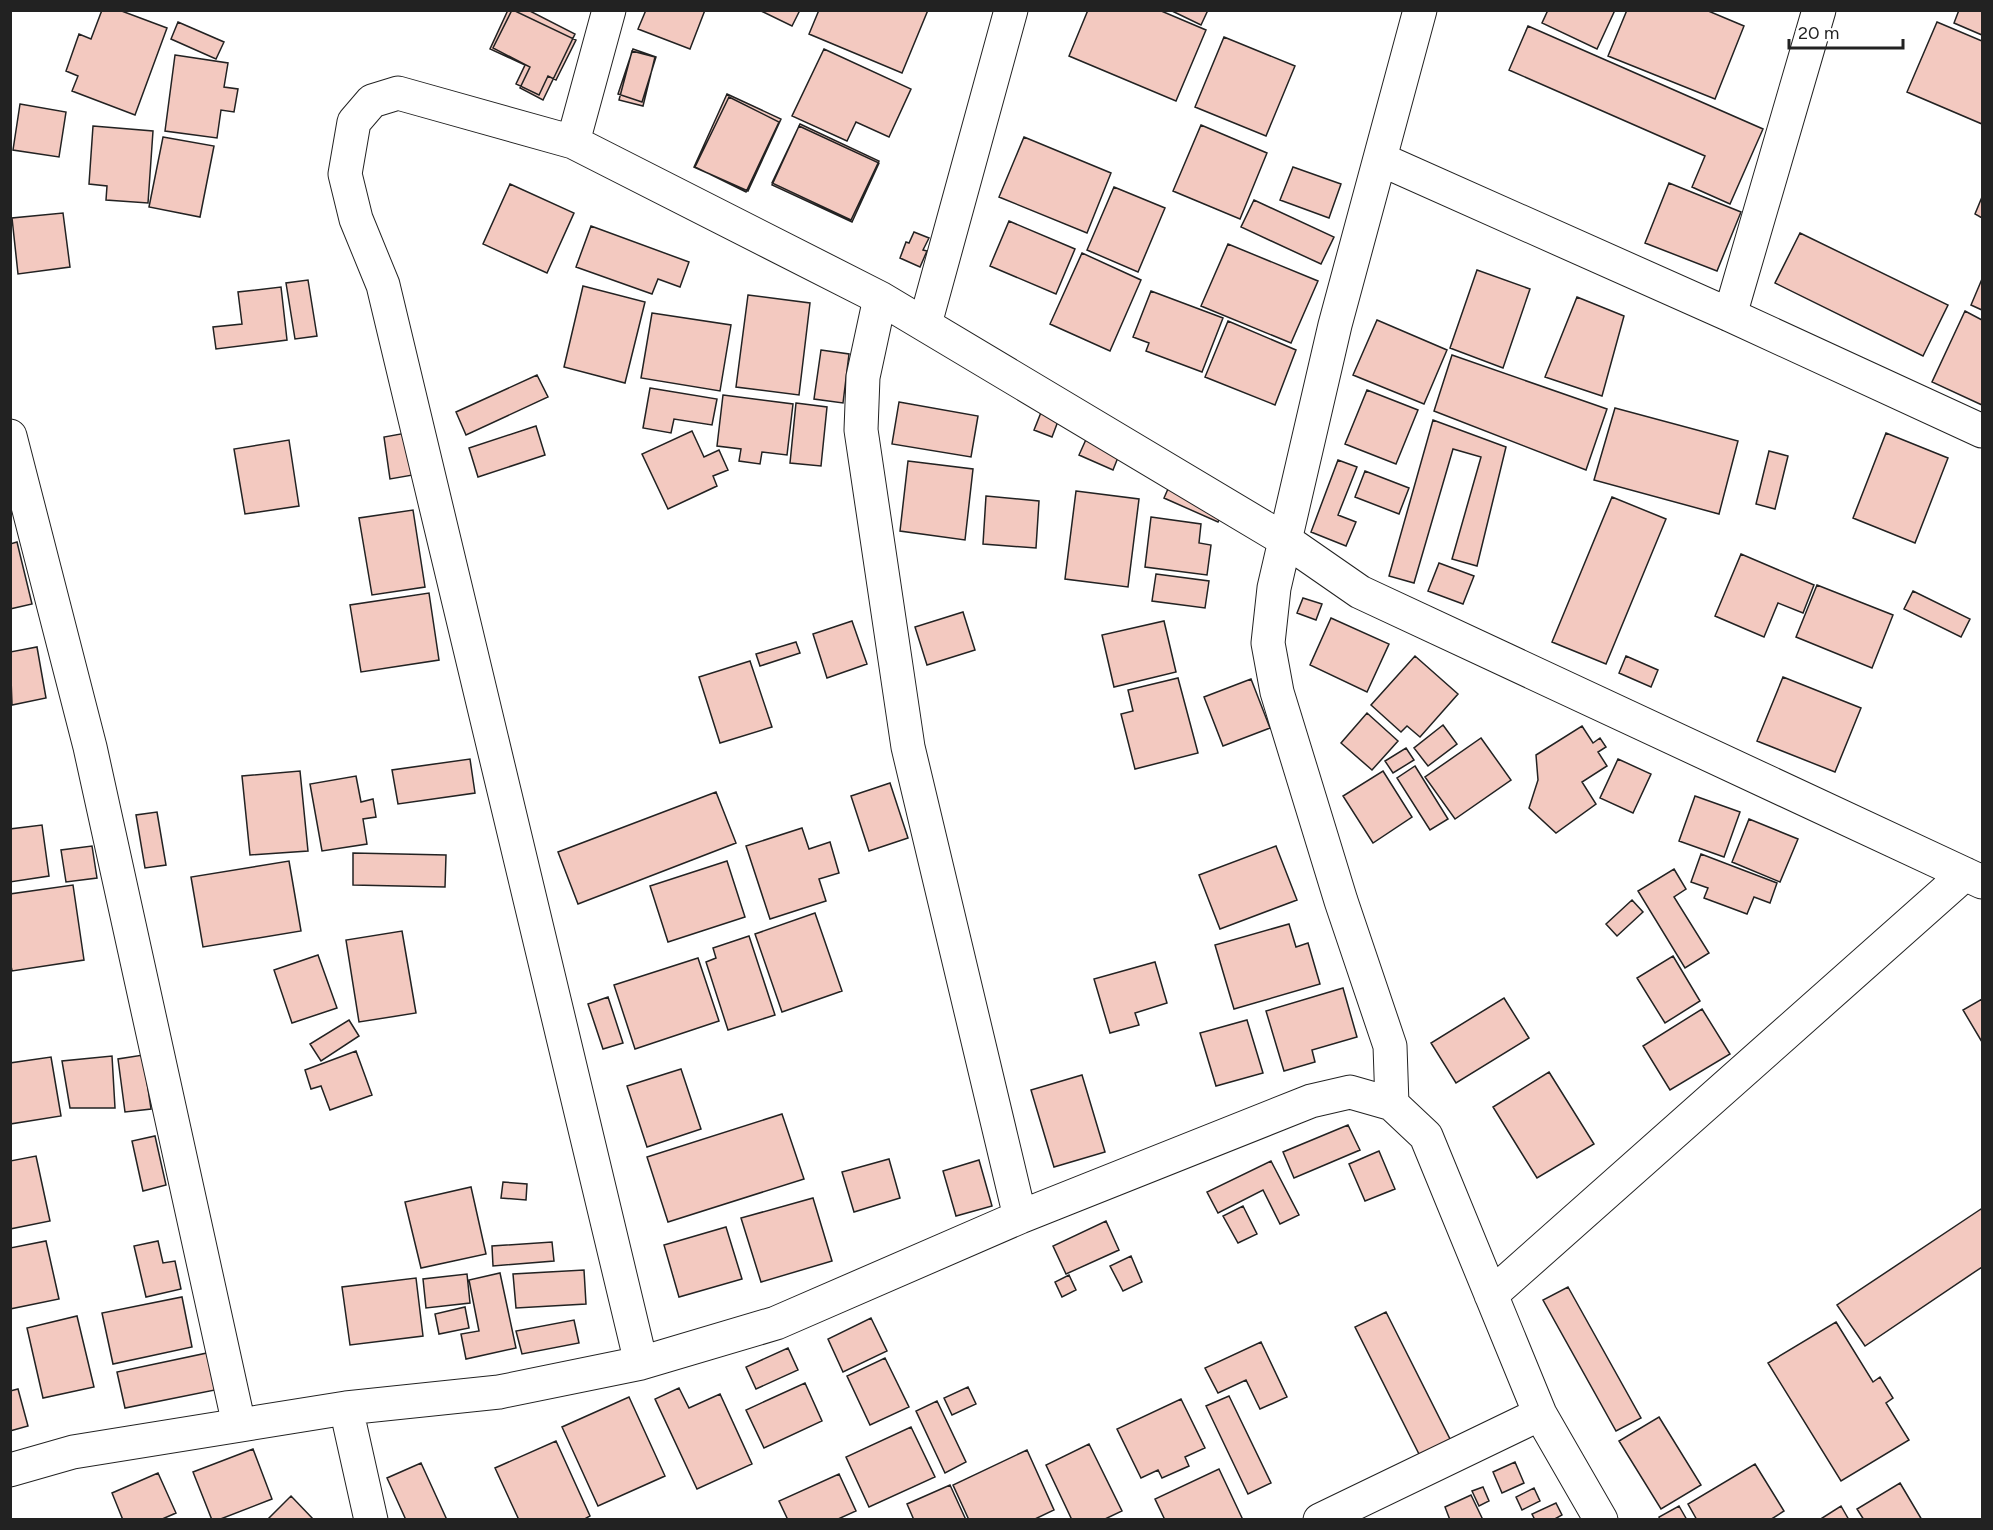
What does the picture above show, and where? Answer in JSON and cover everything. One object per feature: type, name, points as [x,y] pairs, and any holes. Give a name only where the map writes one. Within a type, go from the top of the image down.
[{"type":"street","points":[[573,142],[609,10]]},
{"type":"street","points":[[925,324],[1011,10]]},
{"type":"street","points":[[1392,1104],[1390,1046],[1341,901],[1277,692],[1268,643],[1274,588],[1335,325],[1420,10]]},
{"type":"street","points":[[1731,315],[1819,10]]},
{"type":"street","points":[[641,1363],[383,285],[356,219],[345,174],[354,122],[372,101],[398,93],[573,142],[880,298],[1285,540],[1360,592],[1974,878],[1491,1295]]},
{"type":"street","points":[[1380,159],[1731,315],[1983,431]]},
{"type":"street","points":[[880,298],[863,377],[861,430],[908,747],[1020,1217]]},
{"type":"street","points":[[10,436],[90,747],[239,1425]]},
{"type":"street","points":[[10,1470],[73,1452],[346,1408],[499,1392],[641,1363],[776,1323],[1020,1217],[1311,1101],[1350,1092],[1392,1104],[1426,1136],[1540,1414],[1601,1520]]},
{"type":"street","points":[[346,1408],[371,1520]]},
{"type":"street","points":[[1320,1520],[1540,1414]]},
{"type":"building","points":[[102,10],[119,10],[167,28],[135,115],[72,91],[78,76],[66,71],[79,34],[91,39]]},
{"type":"building","points":[[508,10],[513,10],[576,40],[556,80],[548,76],[539,95],[516,84],[525,65],[490,49]]},
{"type":"building","points":[[512,10],[528,10],[575,34],[543,100],[520,88],[530,67],[493,48]]},
{"type":"building","points":[[646,10],[705,10],[690,49],[638,29]]},
{"type":"building","points":[[759,10],[800,10],[792,26]]},
{"type":"building","points":[[819,10],[928,10],[902,73],[809,34]]},
{"type":"building","points":[[1088,10],[1159,10],[1206,30],[1176,101],[1069,56]]},
{"type":"building","points":[[1170,10],[1208,10],[1201,25]]},
{"type":"building","points":[[1548,10],[1615,10],[1597,49],[1542,23]]},
{"type":"building","points":[[1627,10],[1706,10],[1744,26],[1715,99],[1608,56]]},
{"type":"building","points":[[1959,10],[1982,10],[1982,35],[1954,23]]},
{"type":"building","points":[[178,22],[224,42],[216,59],[171,39]]},
{"type":"building","points":[[1937,22],[1982,41],[1982,124],[1907,92]]},
{"type":"building","points":[[1528,26],[1763,129],[1730,204],[1692,187],[1705,156],[1509,70]]},
{"type":"building","points":[[1224,37],[1295,66],[1266,136],[1195,107]]},
{"type":"building","points":[[633,49],[656,57],[642,102],[618,94]]},
{"type":"building","points":[[824,49],[911,89],[889,137],[856,122],[847,141],[792,116]]},
{"type":"building","points":[[632,51],[655,57],[643,106],[619,100]]},
{"type":"building","points":[[175,55],[228,63],[224,87],[238,89],[234,112],[221,110],[217,138],[165,131]]},
{"type":"building","points":[[727,94],[781,119],[748,191],[694,167]]},
{"type":"building","points":[[729,97],[779,122],[746,192],[695,167]]},
{"type":"building","points":[[20,104],[66,112],[59,157],[13,150]]},
{"type":"building","points":[[800,124],[879,161],[851,220],[772,183]]},
{"type":"building","points":[[1201,125],[1267,153],[1240,219],[1173,191]]},
{"type":"building","points":[[93,126],[153,131],[148,203],[106,200],[107,186],[89,184]]},
{"type":"building","points":[[799,126],[879,163],[852,222],[772,185]]},
{"type":"building","points":[[163,137],[214,146],[200,217],[149,207]]},
{"type":"building","points":[[1024,137],[1111,173],[1087,233],[999,197]]},
{"type":"building","points":[[1293,167],[1341,184],[1329,218],[1280,200]]},
{"type":"building","points":[[1669,183],[1741,212],[1717,271],[1645,243]]},
{"type":"building","points":[[510,184],[574,213],[547,273],[483,244]]},
{"type":"building","points":[[1114,187],[1165,208],[1138,272],[1087,250]]},
{"type":"building","points":[[1982,197],[1982,218],[1975,214]]},
{"type":"building","points":[[1254,200],[1334,237],[1321,264],[1241,227]]},
{"type":"building","points":[[63,213],[70,267],[18,274],[12,218]]},
{"type":"building","points":[[1009,221],[1075,249],[1056,294],[990,266]]},
{"type":"building","points":[[591,226],[689,262],[680,287],[658,279],[652,294],[576,267]]},
{"type":"building","points":[[914,232],[929,238],[923,250],[927,251],[920,267],[900,258],[906,242],[909,243]]},
{"type":"building","points":[[1800,233],[1948,305],[1923,356],[1775,283]]},
{"type":"building","points":[[1228,244],[1318,281],[1291,343],[1201,306]]},
{"type":"building","points":[[1082,253],[1141,280],[1110,351],[1050,324]]},
{"type":"building","points":[[1477,270],[1530,289],[1503,368],[1450,348]]},
{"type":"building","points":[[1982,279],[1982,310],[1971,305]]},
{"type":"building","points":[[308,280],[317,336],[295,339],[286,283]]},
{"type":"building","points":[[583,286],[645,302],[625,383],[564,367]]},
{"type":"building","points":[[281,287],[287,340],[216,349],[213,327],[242,324],[238,292]]},
{"type":"building","points":[[1151,291],[1223,318],[1202,372],[1146,351],[1149,343],[1133,337]]},
{"type":"building","points":[[748,295],[810,303],[799,395],[736,387]]},
{"type":"building","points":[[1577,297],[1624,316],[1602,396],[1545,377]]},
{"type":"building","points":[[1965,311],[1982,320],[1982,405],[1932,382]]},
{"type":"building","points":[[652,313],[731,325],[720,391],[641,378]]},
{"type":"building","points":[[1377,320],[1447,350],[1424,404],[1353,375]]},
{"type":"building","points":[[1228,321],[1296,350],[1275,405],[1205,377]]},
{"type":"building","points":[[821,350],[849,354],[843,403],[814,399]]},
{"type":"building","points":[[1452,355],[1607,409],[1586,470],[1434,411]]},
{"type":"building","points":[[537,375],[548,397],[466,435],[456,412]]},
{"type":"building","points":[[650,388],[717,399],[712,425],[674,419],[671,433],[643,428]]},
{"type":"building","points":[[1367,390],[1418,410],[1396,464],[1345,444]]},
{"type":"building","points":[[723,395],[793,404],[787,455],[762,452],[760,464],[739,461],[741,449],[717,446]]},
{"type":"building","points":[[899,402],[978,416],[971,457],[892,444]]},
{"type":"building","points":[[796,403],[827,407],[821,466],[790,463]]},
{"type":"building","points":[[1615,408],[1738,441],[1719,514],[1594,480]]},
{"type":"building","points":[[1042,410],[1060,416],[1052,437],[1034,430]]},
{"type":"building","points":[[1433,420],[1506,447],[1477,566],[1452,559],[1481,457],[1453,449],[1414,583],[1389,576]]},
{"type":"building","points":[[536,426],[545,455],[478,477],[469,448]]},
{"type":"building","points":[[692,431],[704,457],[719,450],[728,470],[713,476],[717,486],[668,509],[642,454]]},
{"type":"building","points":[[406,433],[413,475],[390,479],[384,437]]},
{"type":"building","points":[[1886,433],[1948,458],[1915,543],[1853,518]]},
{"type":"building","points":[[1088,435],[1121,450],[1113,470],[1079,455]]},
{"type":"building","points":[[289,440],[299,506],[245,514],[234,449]]},
{"type":"building","points":[[1769,451],[1788,456],[1775,509],[1756,504]]},
{"type":"building","points":[[1338,460],[1357,467],[1338,515],[1356,522],[1346,546],[1311,532]]},
{"type":"building","points":[[908,461],[973,469],[965,540],[900,531]]},
{"type":"building","points":[[1365,471],[1409,488],[1399,514],[1355,497]]},
{"type":"building","points":[[1171,482],[1225,506],[1218,522],[1164,498]]},
{"type":"building","points":[[1076,491],[1139,499],[1128,587],[1065,579]]},
{"type":"building","points":[[986,496],[1039,501],[1036,548],[983,544]]},
{"type":"building","points":[[1612,497],[1666,519],[1606,664],[1552,642]]},
{"type":"building","points":[[413,510],[425,587],[372,595],[359,518]]},
{"type":"building","points":[[1151,517],[1201,524],[1199,543],[1211,545],[1207,575],[1145,567]]},
{"type":"building","points":[[17,542],[32,604],[10,609],[10,544]]},
{"type":"building","points":[[1741,554],[1814,585],[1803,613],[1778,603],[1764,637],[1715,616]]},
{"type":"building","points":[[1439,563],[1474,576],[1463,604],[1428,591]]},
{"type":"building","points":[[1156,574],[1209,581],[1205,608],[1152,601]]},
{"type":"building","points":[[1817,585],[1893,615],[1872,668],[1796,637]]},
{"type":"building","points":[[1913,591],[1970,619],[1961,637],[1904,609]]},
{"type":"building","points":[[429,593],[439,660],[361,672],[350,605]]},
{"type":"building","points":[[1303,598],[1322,604],[1316,620],[1297,613]]},
{"type":"building","points":[[963,612],[975,650],[927,665],[915,627]]},
{"type":"building","points":[[1331,618],[1389,644],[1367,692],[1310,665]]},
{"type":"building","points":[[852,621],[867,664],[827,678],[813,634]]},
{"type":"building","points":[[1164,621],[1176,672],[1114,687],[1102,635]]},
{"type":"building","points":[[796,642],[800,653],[760,666],[756,654]]},
{"type":"building","points":[[37,647],[46,698],[12,705],[10,652]]},
{"type":"building","points":[[1415,656],[1458,694],[1420,737],[1407,726],[1401,732],[1371,705]]},
{"type":"building","points":[[1626,656],[1658,670],[1651,687],[1619,673]]},
{"type":"building","points":[[750,661],[772,727],[720,743],[699,677]]},
{"type":"building","points":[[1783,677],[1861,708],[1835,772],[1757,741]]},
{"type":"building","points":[[1178,678],[1198,753],[1135,769],[1121,714],[1133,711],[1128,690]]},
{"type":"building","points":[[1251,679],[1270,728],[1223,746],[1204,697]]},
{"type":"building","points":[[1367,713],[1398,741],[1372,770],[1341,743]]},
{"type":"building","points":[[1443,725],[1457,744],[1428,766],[1414,748]]},
{"type":"building","points":[[1582,726],[1593,743],[1600,738],[1606,747],[1598,752],[1607,766],[1582,782],[1596,804],[1556,833],[1529,808],[1538,780],[1536,755]]},
{"type":"building","points":[[1481,738],[1511,780],[1455,819],[1425,777]]},
{"type":"building","points":[[1406,748],[1414,760],[1393,773],[1385,761]]},
{"type":"building","points":[[470,759],[475,793],[398,804],[392,770]]},
{"type":"building","points":[[1618,759],[1651,774],[1633,813],[1600,798]]},
{"type":"building","points":[[1415,766],[1448,819],[1430,830],[1397,778]]},
{"type":"building","points":[[300,771],[308,851],[250,855],[242,776]]},
{"type":"building","points":[[1383,771],[1412,817],[1373,843],[1343,796]]},
{"type":"building","points":[[356,776],[361,802],[373,799],[376,817],[363,819],[367,844],[322,851],[310,784]]},
{"type":"building","points":[[890,783],[908,838],[869,851],[851,796]]},
{"type":"building","points":[[716,792],[736,843],[578,904],[558,852]]},
{"type":"building","points":[[1695,796],[1740,812],[1724,857],[1679,841]]},
{"type":"building","points":[[157,812],[166,865],[145,868],[136,815]]},
{"type":"building","points":[[1749,819],[1798,839],[1780,882],[1732,862]]},
{"type":"building","points":[[42,825],[49,876],[10,882],[10,829]]},
{"type":"building","points":[[802,828],[809,849],[830,842],[839,873],[819,879],[826,901],[770,919],[746,846]]},
{"type":"building","points":[[92,846],[97,878],[66,882],[61,850]]},
{"type":"building","points":[[1276,846],[1297,900],[1220,929],[1199,875]]},
{"type":"building","points":[[353,853],[446,855],[445,887],[353,885]]},
{"type":"building","points":[[1701,854],[1777,883],[1770,903],[1754,897],[1747,914],[1704,898],[1708,888],[1691,882]]},
{"type":"building","points":[[289,861],[301,931],[203,947],[191,877]]},
{"type":"building","points":[[727,861],[745,917],[668,942],[650,886]]},
{"type":"building","points":[[1674,869],[1686,889],[1674,897],[1709,953],[1685,968],[1638,891]]},
{"type":"building","points":[[73,885],[84,960],[12,971],[10,894]]},
{"type":"building","points":[[1632,900],[1643,912],[1617,936],[1606,924]]},
{"type":"building","points":[[815,913],[842,991],[782,1012],[755,934]]},
{"type":"building","points":[[1289,924],[1296,947],[1308,943],[1320,984],[1234,1009],[1215,945]]},
{"type":"building","points":[[402,931],[416,1013],[359,1022],[346,940]]},
{"type":"building","points":[[749,936],[775,1015],[728,1030],[706,962],[716,958],[713,948]]},
{"type":"building","points":[[318,955],[337,1008],[292,1023],[274,970]]},
{"type":"building","points":[[1673,956],[1700,1001],[1665,1023],[1637,978]]},
{"type":"building","points":[[698,958],[719,1021],[635,1049],[614,985]]},
{"type":"building","points":[[1155,962],[1167,1003],[1135,1013],[1139,1025],[1110,1033],[1094,979]]},
{"type":"building","points":[[1343,988],[1357,1037],[1312,1050],[1315,1062],[1284,1071],[1266,1011]]},
{"type":"building","points":[[608,997],[623,1043],[603,1049],[588,1004]]},
{"type":"building","points":[[1504,998],[1529,1038],[1456,1083],[1431,1043]]},
{"type":"building","points":[[1982,999],[1982,1042],[1963,1010]]},
{"type":"building","points":[[1702,1009],[1730,1054],[1670,1090],[1643,1046]]},
{"type":"building","points":[[349,1020],[359,1036],[321,1061],[310,1044]]},
{"type":"building","points":[[1247,1020],[1263,1073],[1216,1086],[1200,1033]]},
{"type":"building","points":[[356,1051],[372,1095],[330,1110],[321,1086],[311,1089],[305,1070]]},
{"type":"building","points":[[143,1055],[151,1109],[125,1112],[118,1059]]},
{"type":"building","points":[[112,1056],[115,1108],[70,1108],[62,1061]]},
{"type":"building","points":[[51,1057],[61,1116],[10,1124],[10,1063]]},
{"type":"building","points":[[681,1069],[701,1129],[647,1147],[627,1086]]},
{"type":"building","points":[[1549,1072],[1594,1144],[1537,1178],[1493,1107]]},
{"type":"building","points":[[1082,1075],[1105,1152],[1054,1167],[1031,1090]]},
{"type":"building","points":[[782,1114],[804,1179],[668,1222],[647,1157]]},
{"type":"building","points":[[1348,1125],[1360,1150],[1294,1178],[1283,1152]]},
{"type":"building","points":[[155,1136],[166,1185],[143,1191],[132,1141]]},
{"type":"building","points":[[1379,1151],[1395,1189],[1365,1201],[1349,1164]]},
{"type":"building","points":[[36,1156],[50,1221],[10,1229],[10,1161]]},
{"type":"building","points":[[889,1159],[900,1198],[854,1212],[842,1172]]},
{"type":"building","points":[[979,1160],[992,1206],[956,1216],[943,1171]]},
{"type":"building","points":[[1271,1161],[1299,1215],[1280,1224],[1263,1190],[1218,1213],[1207,1192]]},
{"type":"building","points":[[503,1182],[527,1184],[526,1200],[501,1198]]},
{"type":"building","points":[[471,1187],[486,1254],[421,1268],[405,1202]]},
{"type":"building","points":[[813,1198],[832,1261],[761,1282],[741,1218]]},
{"type":"building","points":[[1243,1206],[1257,1234],[1238,1243],[1223,1216]]},
{"type":"building","points":[[1981,1209],[1982,1267],[1865,1346],[1837,1305]]},
{"type":"building","points":[[1106,1221],[1119,1250],[1066,1274],[1053,1246]]},
{"type":"building","points":[[726,1227],[742,1279],[679,1297],[664,1245]]},
{"type":"building","points":[[46,1241],[59,1299],[10,1309],[10,1248]]},
{"type":"building","points":[[158,1241],[163,1263],[175,1261],[181,1289],[146,1297],[134,1246]]},
{"type":"building","points":[[552,1242],[554,1261],[493,1266],[492,1246]]},
{"type":"building","points":[[1131,1256],[1142,1282],[1123,1291],[1110,1266]]},
{"type":"building","points":[[584,1270],[586,1304],[516,1308],[513,1274]]},
{"type":"building","points":[[500,1273],[516,1348],[466,1359],[461,1334],[479,1331],[469,1280]]},
{"type":"building","points":[[467,1274],[470,1303],[426,1308],[423,1279]]},
{"type":"building","points":[[1069,1275],[1076,1290],[1062,1297],[1055,1282]]},
{"type":"building","points":[[416,1278],[423,1336],[350,1345],[342,1287]]},
{"type":"building","points":[[1568,1287],[1641,1418],[1616,1431],[1543,1300]]},
{"type":"building","points":[[182,1297],[192,1347],[113,1364],[102,1313]]},
{"type":"building","points":[[465,1307],[469,1328],[439,1334],[435,1314]]},
{"type":"building","points":[[1386,1312],[1451,1441],[1420,1456],[1355,1327]]},
{"type":"building","points":[[77,1316],[94,1387],[43,1398],[27,1328]]},
{"type":"building","points":[[871,1318],[887,1351],[843,1372],[828,1339]]},
{"type":"building","points":[[574,1320],[579,1343],[522,1354],[516,1331]]},
{"type":"building","points":[[1836,1322],[1873,1382],[1880,1377],[1893,1398],[1886,1403],[1909,1440],[1841,1481],[1768,1363]]},
{"type":"building","points":[[1261,1342],[1287,1397],[1260,1409],[1246,1380],[1218,1393],[1205,1368]]},
{"type":"building","points":[[788,1348],[798,1370],[756,1389],[746,1367]]},
{"type":"building","points":[[207,1353],[215,1390],[125,1408],[117,1372]]},
{"type":"building","points":[[885,1358],[909,1407],[870,1425],[847,1376]]},
{"type":"building","points":[[805,1383],[822,1421],[764,1448],[746,1410]]},
{"type":"building","points":[[968,1387],[976,1404],[952,1415],[944,1398]]},
{"type":"building","points":[[679,1388],[689,1408],[720,1394],[752,1464],[697,1489],[655,1399]]},
{"type":"building","points":[[18,1389],[28,1426],[10,1431],[10,1391]]},
{"type":"building","points":[[1229,1396],[1271,1483],[1248,1494],[1206,1406]]},
{"type":"building","points":[[629,1397],[665,1476],[598,1506],[562,1427]]},
{"type":"building","points":[[1181,1399],[1205,1448],[1185,1457],[1189,1466],[1162,1478],[1158,1470],[1141,1478],[1117,1429]]},
{"type":"building","points":[[937,1401],[966,1462],[945,1473],[916,1411]]},
{"type":"building","points":[[1659,1417],[1701,1485],[1661,1509],[1619,1441]]},
{"type":"building","points":[[911,1427],[935,1477],[869,1507],[846,1457]]},
{"type":"building","points":[[556,1441],[590,1516],[583,1520],[519,1520],[495,1468]]},
{"type":"building","points":[[1089,1444],[1122,1511],[1103,1520],[1072,1520],[1046,1465]]},
{"type":"building","points":[[253,1449],[272,1499],[218,1520],[212,1520],[193,1472]]},
{"type":"building","points":[[1027,1450],[1054,1510],[1033,1520],[969,1520],[953,1485]]},
{"type":"building","points":[[1515,1462],[1524,1483],[1502,1493],[1493,1472]]},
{"type":"building","points":[[421,1463],[447,1520],[406,1520],[387,1478]]},
{"type":"building","points":[[1755,1464],[1784,1511],[1770,1520],[1697,1520],[1688,1504]]},
{"type":"building","points":[[1219,1469],[1243,1520],[1165,1520],[1155,1499]]},
{"type":"building","points":[[158,1473],[176,1513],[160,1520],[123,1520],[112,1493]]},
{"type":"building","points":[[839,1474],[856,1511],[836,1520],[788,1520],[779,1501]]},
{"type":"building","points":[[1900,1483],[1922,1520],[1864,1520],[1857,1509]]},
{"type":"building","points":[[950,1485],[966,1520],[914,1520],[907,1504]]},
{"type":"building","points":[[1483,1487],[1489,1501],[1479,1506],[1472,1491]]},
{"type":"building","points":[[1534,1488],[1540,1501],[1522,1510],[1516,1497]]},
{"type":"building","points":[[1471,1495],[1483,1520],[1450,1520],[1445,1507]]},
{"type":"building","points":[[291,1496],[314,1520],[267,1520]]},
{"type":"building","points":[[1556,1503],[1562,1515],[1553,1520],[1535,1520],[1532,1514]]},
{"type":"building","points":[[1679,1506],[1687,1520],[1660,1520],[1659,1517]]},
{"type":"building","points":[[1841,1506],[1849,1520],[1819,1520]]}]
